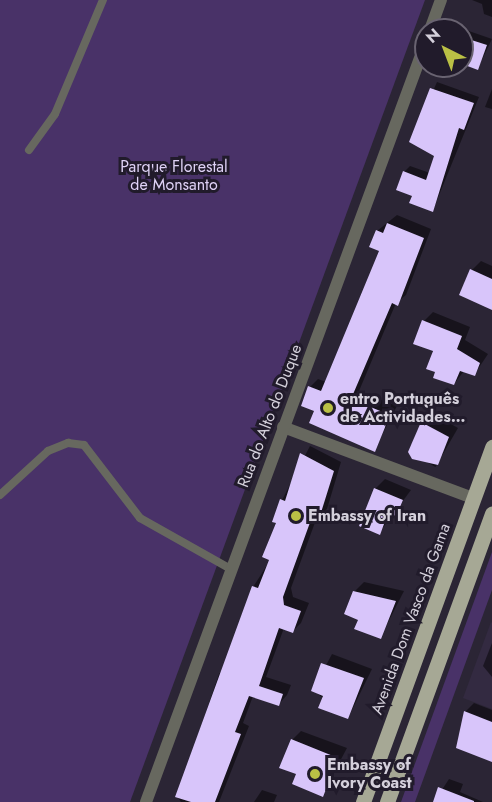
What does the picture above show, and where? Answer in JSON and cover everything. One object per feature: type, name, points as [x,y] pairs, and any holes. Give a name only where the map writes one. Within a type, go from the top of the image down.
[{"type":"main road","name":"Avenida Dom Vasco da Gama","points":[[363,802],[492,447]]},
{"type":"main road","points":[[387,802],[492,514]]},
{"type":"street","points":[[434,18],[441,0]]},
{"type":"street","name":"Rua do Alto do Duque","points":[[146,802],[414,74]]},
{"type":"street","points":[[283,427],[474,498]]},
{"type":"lane","points":[[29,150],[55,114],[103,0]]},
{"type":"lane","points":[[0,495],[48,452],[68,443],[84,446],[140,518],[231,569]]},
{"type":"shaded area","points":[[492,623],[492,709],[463,698]]},
{"type":"green space","name":"Parque Florestal de Monsanto","points":[[0,0],[425,0],[418,18],[414,18],[414,30],[130,802],[0,802]]},
{"type":"green space","points":[[492,552],[492,590],[415,802],[401,802]]},
{"type":"building","points":[[474,41],[487,45],[478,70],[474,68]]},
{"type":"building","points":[[430,88],[474,103],[464,130],[459,128],[433,212],[409,203],[412,196],[396,190],[403,171],[426,180],[434,156],[409,142]]},
{"type":"building","points":[[387,223],[424,238],[398,306],[392,303],[351,399],[390,415],[375,452],[309,423],[314,411],[301,406],[308,386],[321,391],[379,251],[369,247],[376,230],[383,233]]},
{"type":"building","points":[[470,269],[492,279],[492,310],[459,295]]},
{"type":"building","points":[[422,320],[462,336],[457,349],[480,363],[475,376],[460,371],[454,385],[433,378],[435,372],[426,369],[433,351],[413,344]]},
{"type":"building","points":[[421,422],[449,437],[438,465],[412,459],[408,452]]},
{"type":"building","points":[[300,453],[334,471],[319,519],[312,517],[283,597],[284,605],[301,611],[293,633],[279,628],[259,686],[283,694],[279,706],[249,696],[235,732],[241,734],[215,802],[191,802],[175,797],[252,586],[258,588],[269,560],[262,557],[276,523],[272,522],[280,499],[285,501]]},
{"type":"building","points":[[374,488],[403,500],[396,516],[388,513],[380,535],[359,526]]},
{"type":"building","points":[[353,591],[396,601],[381,639],[354,629],[358,620],[344,614]]},
{"type":"building","points":[[321,663],[364,678],[348,719],[318,708],[323,696],[311,691]]},
{"type":"building","points":[[464,711],[492,722],[492,762],[456,748]]},
{"type":"building","points":[[291,739],[338,758],[323,797],[292,784],[296,774],[279,768]]},
{"type":"building","points":[[438,787],[474,801],[474,802],[433,802]]},
{"type":"place","name":"entro Português de Actividades…","points":[[328,408]]},
{"type":"place","name":"Embassy of Iran","points":[[296,516]]},
{"type":"place","name":"Embassy of Ivory Coast","points":[[315,774]]}]
